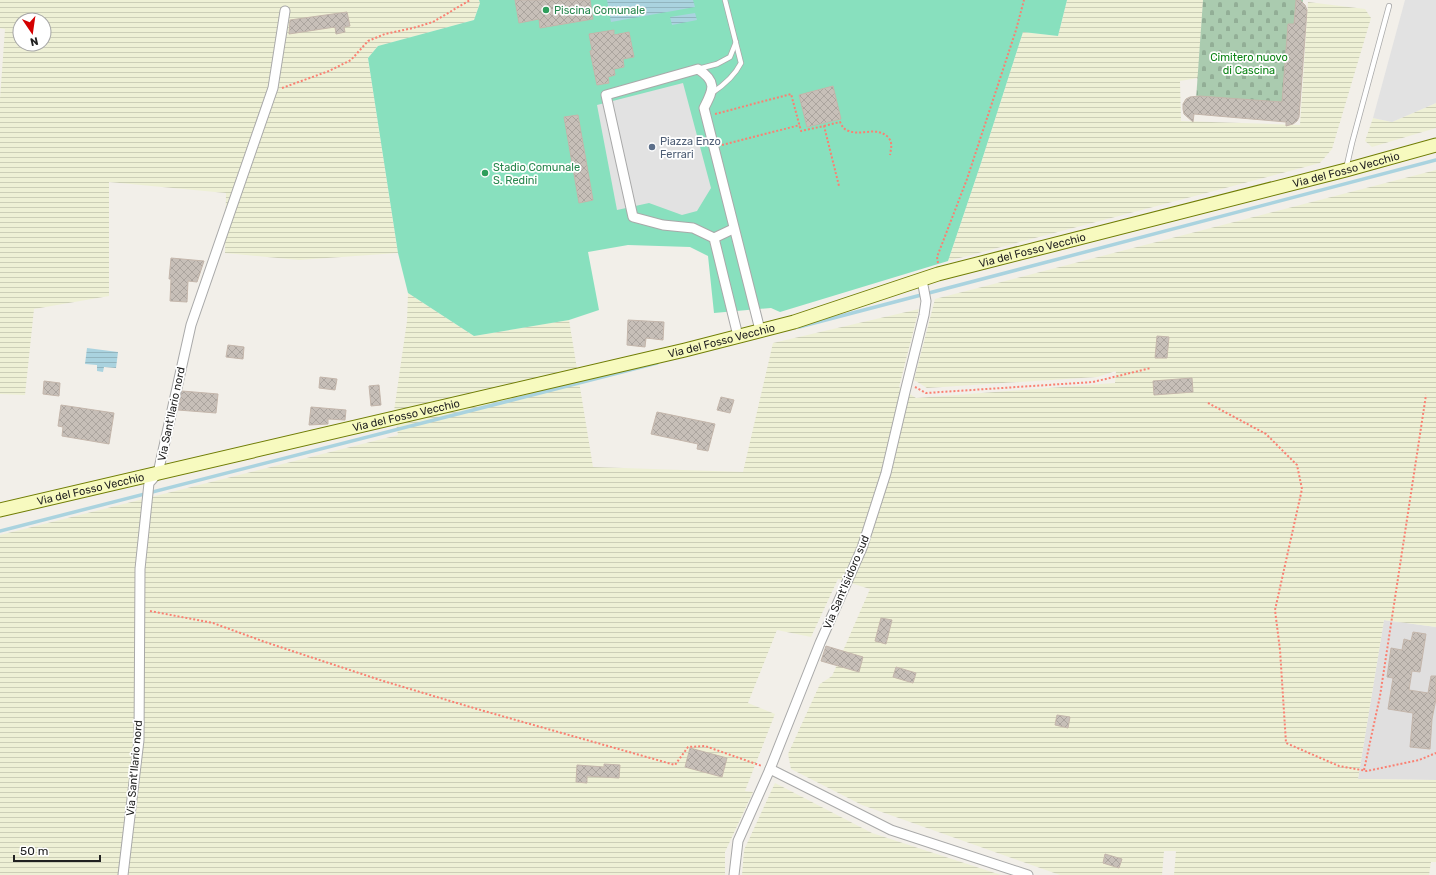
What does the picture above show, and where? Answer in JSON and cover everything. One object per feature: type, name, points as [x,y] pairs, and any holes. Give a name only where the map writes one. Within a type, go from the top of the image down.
[{"type":"street","name":"Via Sant'Ilario nord","points":[[123,875],[139,740],[140,569],[149,483],[158,473],[191,325],[273,88],[285,11]]},
{"type":"street","points":[[734,229],[714,238],[693,228],[663,225],[633,217],[606,95],[698,69],[706,74],[712,83],[712,93],[704,108],[760,330]]},
{"type":"street","name":"Via del Fosso Vecchio","points":[[0,510],[647,359],[794,322],[923,285],[938,274],[1346,170],[1436,145]]},
{"type":"street","points":[[714,238],[738,336]]},
{"type":"street","name":"Via Sant'Isidoro sud","points":[[734,875],[738,840],[770,770],[820,643],[862,548],[886,473],[924,315],[926,301],[923,285]]},
{"type":"street","points":[[770,770],[891,830],[1028,875]]},
{"type":"lane","points":[[712,93],[721,87],[738,70],[741,62],[725,0]]},
{"type":"lane","points":[[1346,170],[1352,143],[1390,6]]},
{"type":"lane","points":[[698,69],[717,64],[730,57],[736,42]]},
{"type":"path","points":[[273,88],[278,89],[329,72],[351,60],[368,41],[385,34],[433,22],[470,0]]},
{"type":"path","points":[[938,274],[938,257],[968,179],[1016,30],[1024,0]]},
{"type":"path","points":[[706,116],[791,94],[801,131],[840,122],[849,132],[876,131],[885,135],[890,140],[892,146],[890,155]]},
{"type":"path","points":[[713,147],[800,125]]},
{"type":"path","points":[[824,126],[839,186]]},
{"type":"path","points":[[907,383],[926,393],[1093,382],[1151,368]]},
{"type":"path","points":[[1363,771],[1380,696],[1426,395]]},
{"type":"path","points":[[1208,403],[1266,434],[1298,465],[1302,489],[1275,610],[1280,650],[1286,743],[1339,766],[1363,771],[1419,760],[1436,753]]},
{"type":"path","points":[[140,609],[213,623],[380,680],[675,766],[688,747],[705,746],[770,770]]},
{"type":"shaded area","points":[[1405,0],[1436,0],[1436,103],[1392,122],[1373,118]]},
{"type":"shaded area","name":"Piazza Enzo Ferrari","points":[[683,83],[711,188],[697,211],[682,215],[649,203],[617,210],[597,105]]},
{"type":"shaded area","points":[[1384,620],[1436,627],[1436,780],[1358,779]]},
{"type":"green space","points":[[0,0],[479,0],[480,3],[474,20],[378,46],[368,58],[398,253],[299,260],[225,253],[226,193],[109,182],[109,296],[34,309],[25,395],[0,394],[0,99],[5,29],[0,28]]},
{"type":"green space","points":[[479,0],[1067,0],[1058,36],[1023,32],[948,261],[780,312],[771,308],[714,313],[708,256],[690,247],[628,245],[588,252],[599,310],[569,320],[474,336],[408,293],[398,253],[368,58],[378,46],[474,20],[480,3]]},
{"type":"green space","points":[[1067,0],[1203,0],[1198,78],[1180,81],[1181,121],[1300,125],[1308,2],[1365,9],[1371,18],[1332,149],[1320,163],[948,261],[1023,32],[1058,36]]},
{"type":"green space","name":"Cimitero nuovo di Cascina","points":[[1203,0],[1303,0],[1295,120],[1195,114]]},
{"type":"green space","points":[[1436,103],[1436,128],[1372,147],[1365,141],[1373,118],[1392,122]]},
{"type":"green space","points":[[1436,170],[1436,627],[1384,620],[1358,779],[1436,780],[1436,862],[1431,862],[1429,875],[1174,875],[1176,851],[1164,851],[1162,875],[1060,875],[862,805],[791,769],[788,754],[820,684],[832,676],[870,589],[838,579],[811,637],[777,630],[748,703],[775,714],[745,791],[753,792],[725,852],[725,875],[0,875],[0,535],[398,435],[394,411],[407,321],[408,293],[474,336],[569,320],[593,467],[743,472],[773,343],[919,309],[899,387],[916,398],[1115,383],[1116,371],[1097,377],[927,388],[914,380],[935,299]]},
{"type":"green space","points":[[775,783],[872,833],[1001,875],[742,875],[744,850]]},
{"type":"water","points":[[607,0],[693,0],[695,7],[611,22]]},
{"type":"water","points":[[695,13],[697,20],[672,25],[670,17]]},
{"type":"water","points":[[87,348],[118,352],[116,368],[104,367],[103,372],[97,371],[97,365],[85,364]]},
{"type":"building","name":"Piscina Comunale","points":[[515,0],[590,0],[593,19],[540,28],[539,19],[519,23]]},
{"type":"building","points":[[1296,0],[1300,0],[1305,5],[1307,10],[1299,117],[1297,121],[1286,126],[1286,122],[1194,114],[1193,122],[1184,114],[1183,104],[1186,99],[1190,97],[1199,96],[1282,102],[1288,24],[1294,24]]},
{"type":"building","points":[[347,12],[350,26],[344,27],[345,32],[336,34],[335,27],[289,34],[290,20]]},
{"type":"building","points":[[614,30],[614,35],[629,32],[634,57],[623,59],[624,67],[614,69],[615,75],[608,77],[609,83],[597,85],[590,51],[592,50],[589,34]]},
{"type":"building","points":[[833,86],[841,119],[807,127],[799,95]]},
{"type":"building","points":[[578,115],[593,200],[579,203],[564,117]]},
{"type":"building","points":[[171,258],[204,261],[197,282],[188,281],[187,302],[170,301],[171,279],[169,279]]},
{"type":"building","points":[[628,320],[664,322],[663,340],[646,338],[645,347],[627,345]]},
{"type":"building","points":[[1157,336],[1169,337],[1167,358],[1155,358]]},
{"type":"building","points":[[228,345],[244,347],[243,359],[226,357]]},
{"type":"building","points":[[320,377],[337,379],[335,390],[319,388]]},
{"type":"building","points":[[1192,378],[1193,392],[1154,395],[1153,381]]},
{"type":"building","points":[[44,381],[60,383],[59,396],[43,394]]},
{"type":"building","points":[[379,385],[381,405],[371,406],[369,386]]},
{"type":"building","points":[[182,391],[218,394],[216,413],[178,410]]},
{"type":"building","points":[[721,397],[734,400],[730,413],[717,410]]},
{"type":"building","points":[[61,405],[114,413],[109,444],[62,436],[63,427],[58,426]]},
{"type":"building","points":[[311,407],[346,410],[345,420],[328,419],[328,424],[309,425]]},
{"type":"building","points":[[657,412],[715,424],[708,451],[697,449],[698,444],[651,434]]},
{"type":"building","points":[[881,618],[892,620],[886,644],[875,641]]},
{"type":"building","points":[[1413,632],[1426,634],[1420,672],[1412,671],[1409,690],[1428,693],[1431,676],[1436,676],[1436,699],[1432,719],[1430,749],[1410,747],[1413,713],[1388,709],[1393,678],[1387,677],[1391,648],[1402,650],[1404,639],[1411,641]]},
{"type":"building","points":[[826,646],[863,657],[859,672],[821,661]]},
{"type":"building","points":[[896,667],[916,673],[913,683],[893,677]]},
{"type":"building","points":[[1057,715],[1070,717],[1068,728],[1055,725]]},
{"type":"building","points":[[690,748],[727,758],[722,777],[685,767]]},
{"type":"building","points":[[604,764],[620,765],[619,778],[587,776],[587,783],[576,782],[577,765],[604,767]]},
{"type":"building","points":[[1105,854],[1122,859],[1119,868],[1103,863]]},
{"type":"waterway","points":[[799,327],[1436,160]]},
{"type":"waterway","points":[[0,531],[657,363]]},
{"type":"place","name":"Piscina Comunale","points":[[546,10]]},
{"type":"place","name":"Piazza Enzo Ferrari","points":[[652,147]]},
{"type":"place","name":"Stadio Comunale S. Redini","points":[[485,173]]}]
